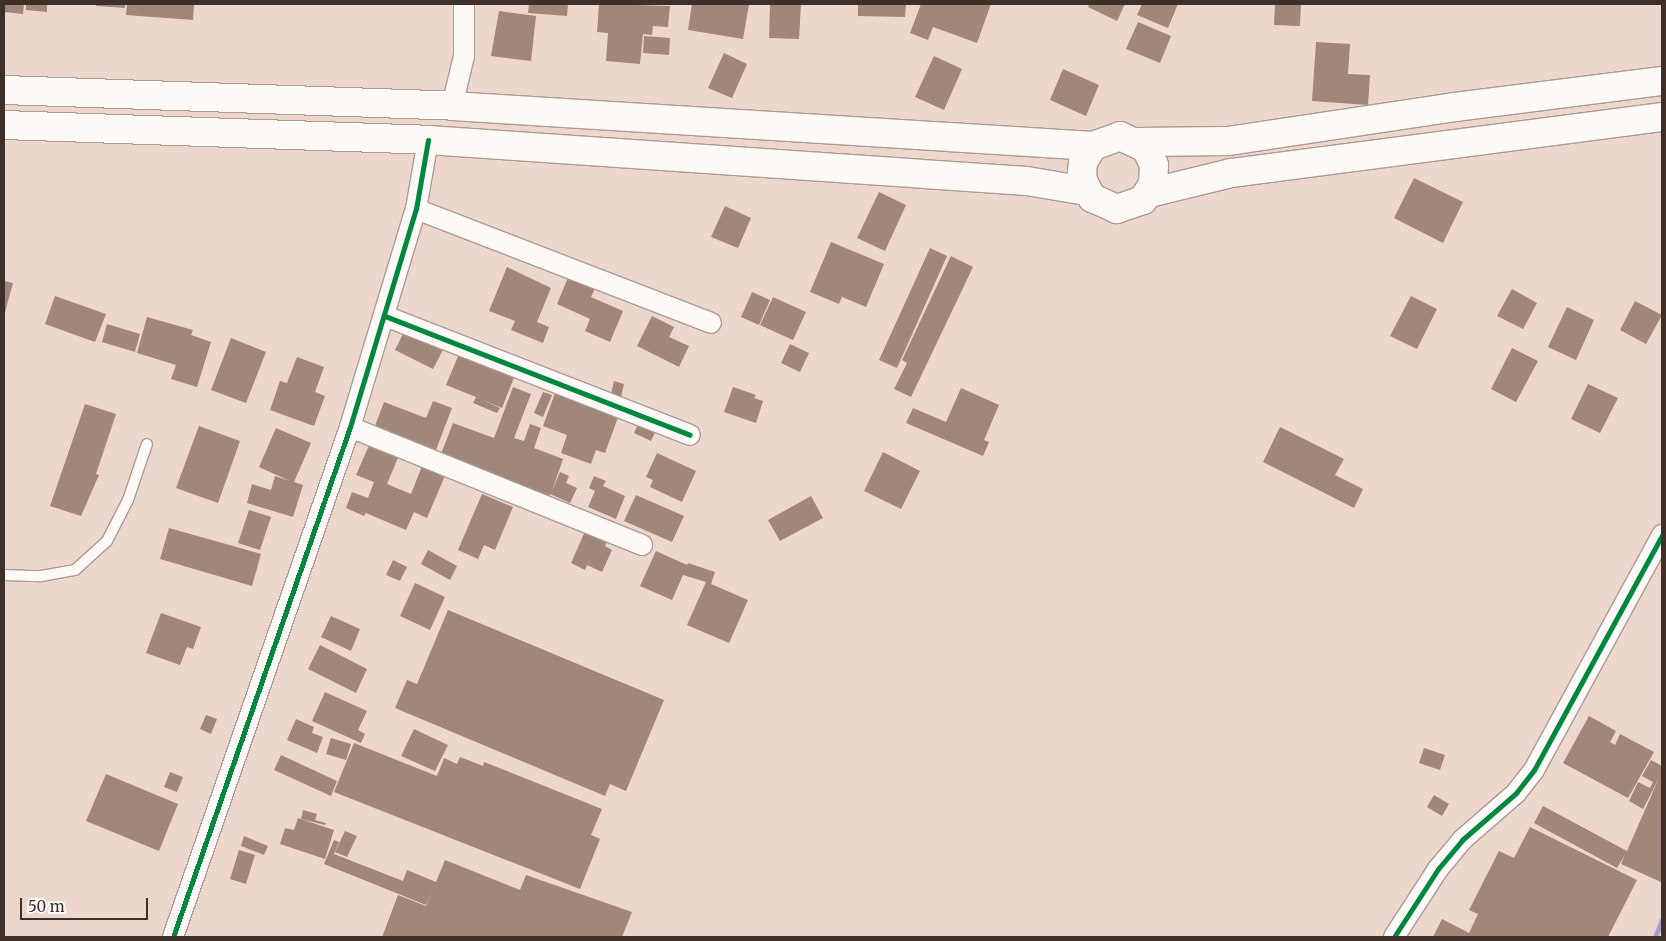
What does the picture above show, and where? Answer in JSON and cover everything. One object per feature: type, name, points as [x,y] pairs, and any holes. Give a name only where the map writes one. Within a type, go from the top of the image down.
[{"type":"highway","points":[[1138,142],[1228,141],[1455,107],[1662,81]]},
{"type":"highway","points":[[4,90],[452,106],[1093,146],[1120,136],[1138,142],[1146,148],[1154,165],[1153,184],[1149,193],[1135,205],[1117,209],[1099,204],[1086,190],[1083,182],[1083,162],[1093,146]]},
{"type":"highway","points":[[1149,193],[1231,173],[1662,117]]},
{"type":"highway","points":[[4,125],[428,140],[1017,181],[1086,190]]},
{"type":"street","points":[[452,106],[464,56],[464,4]]},
{"type":"street","points":[[173,937],[350,427],[416,209],[428,140]]},
{"type":"street","points":[[416,209],[712,323]]},
{"type":"street","points":[[385,316],[690,435]]},
{"type":"street","points":[[350,427],[642,545]]},
{"type":"street","points":[[1394,937],[1444,862],[1462,840],[1516,792],[1534,770],[1662,535]]},
{"type":"lane","points":[[4,575],[41,576],[75,570],[101,547],[128,500],[147,444]]},
{"type":"building","points":[[4,4],[24,4],[23,14],[4,12]]},
{"type":"building","points":[[26,4],[47,4],[47,12],[26,10]]},
{"type":"building","points":[[96,4],[125,4],[125,8],[96,6]]},
{"type":"building","points":[[127,4],[194,4],[193,20],[126,15]]},
{"type":"building","points":[[529,4],[568,4],[567,16],[528,13]]},
{"type":"building","points":[[599,4],[670,6],[668,27],[653,26],[652,35],[643,34],[640,64],[606,61],[608,33],[597,32]]},
{"type":"building","points":[[692,4],[749,4],[743,39],[688,30]]},
{"type":"building","points":[[770,4],[801,4],[799,39],[769,38]]},
{"type":"building","points":[[858,4],[906,4],[905,17],[858,16]]},
{"type":"building","points":[[921,4],[991,4],[977,43],[933,27],[928,40],[910,33]]},
{"type":"building","points":[[1089,4],[1125,4],[1117,21],[1088,7]]},
{"type":"building","points":[[1142,4],[1178,4],[1168,28],[1137,15]]},
{"type":"building","points":[[1275,4],[1301,4],[1300,26],[1274,25]]},
{"type":"building","points":[[499,11],[536,16],[531,61],[491,56]]},
{"type":"building","points":[[1138,22],[1171,36],[1160,63],[1126,49]]},
{"type":"building","points":[[644,36],[670,38],[669,55],[643,53]]},
{"type":"building","points":[[1316,42],[1350,44],[1348,74],[1370,75],[1368,105],[1312,101]]},
{"type":"building","points":[[724,53],[747,64],[732,98],[708,88]]},
{"type":"building","points":[[934,56],[962,69],[944,110],[915,97]]},
{"type":"building","points":[[1063,69],[1099,85],[1086,116],[1050,100]]},
{"type":"building","points":[[1414,178],[1463,202],[1443,243],[1394,218]]},
{"type":"building","points":[[879,192],[906,205],[885,251],[857,238]]},
{"type":"building","points":[[725,206],[751,218],[738,248],[711,237]]},
{"type":"building","points":[[831,242],[884,264],[866,307],[842,297],[839,304],[810,292]]},
{"type":"building","points":[[930,248],[947,256],[897,368],[879,360]]},
{"type":"building","points":[[951,256],[973,267],[911,397],[894,389],[907,363],[902,360]]},
{"type":"building","points":[[507,267],[551,288],[537,322],[549,327],[543,343],[511,330],[515,321],[489,311]]},
{"type":"building","points":[[570,273],[597,284],[591,297],[623,311],[610,342],[585,331],[590,319],[557,304]]},
{"type":"building","points":[[4,281],[13,283],[4,316]]},
{"type":"building","points":[[1512,289],[1537,303],[1523,329],[1497,316]]},
{"type":"building","points":[[752,292],[770,300],[759,325],[741,317]]},
{"type":"building","points":[[55,296],[106,314],[95,342],[45,324]]},
{"type":"building","points":[[1411,296],[1437,309],[1417,349],[1390,336]]},
{"type":"building","points":[[773,297],[806,312],[793,340],[760,325]]},
{"type":"building","points":[[1635,301],[1662,315],[1646,344],[1620,330]]},
{"type":"building","points":[[1567,307],[1594,320],[1576,360],[1548,347]]},
{"type":"building","points":[[652,316],[674,327],[669,337],[689,346],[679,367],[637,346]]},
{"type":"building","points":[[147,317],[193,330],[191,335],[211,342],[197,387],[171,379],[176,365],[137,353]]},
{"type":"building","points":[[107,324],[140,334],[135,352],[102,342]]},
{"type":"building","points":[[406,328],[444,348],[433,369],[395,350]]},
{"type":"building","points":[[231,338],[266,352],[246,403],[211,390]]},
{"type":"building","points":[[790,344],[809,353],[800,372],[781,363]]},
{"type":"building","points":[[1512,348],[1538,361],[1516,402],[1491,389]]},
{"type":"building","points":[[459,354],[517,370],[502,408],[481,399],[500,408],[497,413],[473,403],[476,397],[446,385]]},
{"type":"building","points":[[297,357],[324,367],[315,392],[325,396],[314,426],[270,410],[280,381],[287,383]]},
{"type":"building","points":[[614,381],[624,384],[621,397],[611,394]]},
{"type":"building","points":[[1588,384],[1618,398],[1600,433],[1571,419]]},
{"type":"building","points":[[513,387],[531,394],[514,438],[524,441],[530,424],[541,428],[534,448],[563,459],[552,491],[560,472],[569,476],[566,483],[577,488],[570,503],[550,494],[548,500],[439,459],[453,423],[494,438]]},
{"type":"building","points":[[733,387],[756,395],[754,398],[763,401],[756,423],[724,412]]},
{"type":"building","points":[[961,388],[999,405],[984,440],[989,442],[983,456],[906,423],[913,408],[946,422]]},
{"type":"building","points":[[543,392],[552,395],[543,417],[534,413]]},
{"type":"building","points":[[555,393],[620,412],[605,453],[596,450],[591,464],[561,453],[567,435],[543,426]]},
{"type":"building","points":[[433,401],[452,408],[436,450],[375,426],[384,402],[426,418]]},
{"type":"building","points":[[85,404],[116,414],[96,474],[99,475],[81,516],[50,506]]},
{"type":"building","points":[[640,420],[657,428],[651,441],[634,433]]},
{"type":"building","points":[[199,426],[240,441],[218,503],[176,488]]},
{"type":"building","points":[[1280,427],[1344,459],[1335,475],[1363,489],[1354,508],[1263,462]]},
{"type":"building","points":[[276,428],[311,443],[294,482],[303,485],[293,517],[247,503],[252,484],[271,490],[275,476],[290,481],[259,467]]},
{"type":"building","points":[[371,441],[400,453],[387,484],[411,494],[424,461],[447,471],[427,518],[414,512],[406,530],[366,513],[364,516],[346,508],[352,492],[368,498],[374,482],[356,475]]},
{"type":"building","points":[[883,452],[920,471],[901,509],[864,491]]},
{"type":"building","points":[[657,453],[696,471],[682,502],[650,487],[653,480],[646,477]]},
{"type":"building","points":[[594,476],[606,481],[603,486],[625,496],[616,519],[588,507],[595,491],[589,488]]},
{"type":"building","points":[[482,494],[513,507],[495,550],[484,545],[478,559],[458,550]]},
{"type":"building","points":[[636,495],[684,516],[672,542],[624,521]]},
{"type":"building","points":[[811,496],[823,518],[780,541],[768,520]]},
{"type":"building","points":[[249,510],[271,517],[260,550],[238,543]]},
{"type":"building","points":[[169,528],[261,554],[252,586],[160,559]]},
{"type":"building","points":[[586,529],[608,539],[605,546],[612,550],[602,572],[587,565],[585,570],[571,563]]},
{"type":"building","points":[[428,550],[457,566],[450,580],[421,564]]},
{"type":"building","points":[[656,551],[687,565],[688,563],[715,572],[711,584],[748,600],[729,643],[687,625],[706,582],[683,575],[672,600],[640,586]]},
{"type":"building","points":[[393,560],[407,567],[400,581],[386,575]]},
{"type":"building","points":[[415,583],[445,597],[430,630],[400,616]]},
{"type":"building","points":[[448,610],[664,700],[626,791],[610,784],[605,796],[395,708],[407,680],[417,684]]},
{"type":"building","points":[[161,613],[201,627],[193,649],[187,647],[180,665],[146,653]]},
{"type":"building","points":[[331,616],[360,629],[351,651],[321,637]]},
{"type":"building","points":[[320,645],[367,669],[356,693],[308,669]]},
{"type":"building","points":[[325,692],[367,711],[358,730],[365,734],[361,743],[312,721]]},
{"type":"building","points":[[206,715],[217,719],[211,734],[200,729]]},
{"type":"building","points":[[1589,716],[1616,731],[1610,742],[1615,745],[1620,734],[1654,752],[1628,798],[1563,763]]},
{"type":"building","points":[[296,719],[314,727],[312,733],[323,737],[317,753],[287,740]]},
{"type":"building","points":[[414,729],[448,745],[435,771],[401,756]]},
{"type":"building","points":[[331,738],[351,744],[346,760],[326,754]]},
{"type":"building","points":[[354,743],[437,776],[444,758],[457,764],[460,757],[483,766],[484,762],[602,809],[591,835],[600,839],[580,889],[334,792]]},
{"type":"building","points":[[1424,748],[1445,755],[1440,770],[1419,763]]},
{"type":"building","points":[[281,755],[337,781],[331,796],[274,770]]},
{"type":"building","points":[[1651,760],[1662,766],[1661,882],[1621,864],[1625,855],[1617,868],[1534,823],[1543,806],[1627,851],[1659,778],[1643,809],[1629,801],[1638,782],[1650,788],[1653,782],[1642,776]]},
{"type":"building","points":[[170,772],[183,777],[177,792],[164,787]]},
{"type":"building","points":[[106,774],[178,804],[159,851],[86,821]]},
{"type":"building","points":[[1434,795],[1449,804],[1442,816],[1427,807]]},
{"type":"building","points":[[303,810],[317,814],[315,820],[326,823],[325,825],[301,819]]},
{"type":"building","points":[[298,818],[334,830],[325,859],[280,844],[285,828],[294,830]]},
{"type":"building","points":[[1530,827],[1637,880],[1608,937],[1433,937],[1442,919],[1469,933],[1478,914],[1469,910],[1499,851],[1514,858]]},
{"type":"building","points":[[345,831],[357,836],[347,857],[335,852]]},
{"type":"building","points":[[244,836],[268,846],[264,855],[241,846]]},
{"type":"building","points":[[334,840],[339,842],[334,854],[403,881],[407,870],[436,882],[445,860],[520,890],[526,875],[632,912],[622,937],[382,937],[398,895],[426,906],[433,889],[426,905],[324,864]]},
{"type":"building","points":[[239,850],[255,855],[246,884],[230,879]]},
{"type":"waterway","points":[[1655,937],[1662,920]]},
{"type":"cycle path","points":[[173,937],[350,427],[416,209],[428,140]]},
{"type":"cycle path","points":[[385,316],[690,435]]},
{"type":"cycle path","points":[[1394,937],[1438,869],[1462,840],[1516,793],[1534,770],[1662,535]]}]
